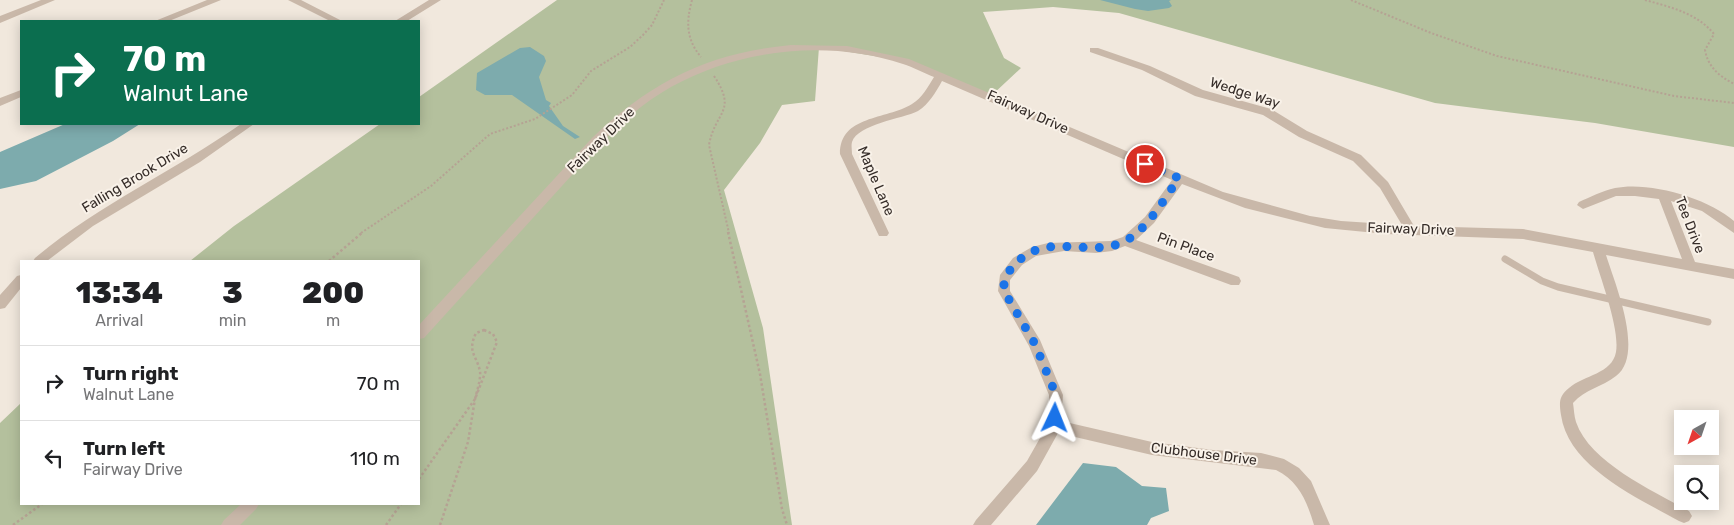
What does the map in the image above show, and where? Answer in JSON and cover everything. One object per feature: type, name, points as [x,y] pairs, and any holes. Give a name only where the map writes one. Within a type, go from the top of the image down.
[{"type":"street","points":[[0,20],[50,0]]},
{"type":"street","points":[[163,20],[216,0]]},
{"type":"street","points":[[293,0],[336,20]]},
{"type":"street","points":[[402,20],[436,0]]},
{"type":"street","name":"Fairway Drive","points":[[420,333],[596,141],[622,116],[643,100],[690,73],[726,60],[762,51],[819,47],[875,53],[905,61],[1251,207],[1307,220],[1375,229],[1514,233],[1598,247],[1734,274]]},
{"type":"street","name":"Wedge Way","points":[[1094,50],[1146,68],[1199,93],[1267,112],[1303,134],[1357,158],[1384,185],[1410,229]]},
{"type":"street","name":"Maple Lane","points":[[883,234],[846,154],[845,148],[848,138],[852,132],[865,125],[915,108],[926,98],[941,75]]},
{"type":"street","points":[[0,102],[20,92]]},
{"type":"street","name":"Falling Brook Drive","points":[[40,260],[85,226],[197,158],[246,125]]},
{"type":"street","points":[[980,525],[1034,464],[1053,425],[1057,404],[1056,395],[1035,344],[1004,291],[1004,279],[1018,263],[1048,247],[1108,247],[1126,241],[1154,214],[1179,178]]},
{"type":"street","name":"Tee Drive","points":[[1583,204],[1616,192],[1631,191],[1663,195],[1692,200],[1704,205],[1715,211],[1734,228]]},
{"type":"street","name":"Tee Drive","points":[[1663,195],[1690,265]]},
{"type":"street","name":"Pin Place","points":[[1126,241],[1235,281]]},
{"type":"street","points":[[1598,247],[1623,336],[1622,358],[1612,373],[1577,389],[1566,401],[1566,412],[1572,433],[1590,457],[1684,516]]},
{"type":"street","points":[[0,304],[20,281]]},
{"type":"street","name":"Clubhouse Drive","points":[[1053,425],[1110,441],[1136,446],[1280,464],[1299,477],[1307,487],[1322,525]]},
{"type":"street","points":[[229,525],[250,505]]},
{"type":"lane","points":[[1504,260],[1542,281],[1558,287],[1708,322]]},
{"type":"path","points":[[330,260],[357,236],[431,186],[490,134],[536,119],[572,95],[591,71],[630,47],[643,36],[652,25],[658,8],[664,0]]},
{"type":"path","points":[[692,0],[686,24],[694,51],[700,57]]},
{"type":"path","points":[[1352,0],[1431,33],[1497,56],[1674,96],[1734,103]]},
{"type":"path","points":[[1645,0],[1688,15],[1710,28],[1714,34],[1705,50],[1708,62],[1718,75],[1734,84]]},
{"type":"path","points":[[712,73],[723,88],[727,99],[725,110],[710,136],[709,146],[760,374],[782,509],[787,525]]},
{"type":"path","points":[[420,478],[475,400],[497,342],[493,334],[484,330],[476,333],[472,342],[472,354],[480,372],[475,400],[468,442],[440,525]]},
{"type":"path","points":[[12,525],[41,505]]},
{"type":"path","points":[[386,525],[400,505]]},
{"type":"green space","points":[[557,0],[1734,0],[1734,147],[1595,123],[1435,103],[1119,13],[1053,7],[983,12],[1004,58],[1021,68],[991,96],[905,61],[819,47],[815,101],[782,105],[760,143],[724,190],[763,328],[792,525],[0,525],[0,423],[20,404],[20,505],[420,505],[420,260],[191,260],[234,226],[379,125],[420,125],[420,96]]},
{"type":"water","points":[[1100,0],[1171,0],[1169,1],[1172,6],[1148,11]]},
{"type":"water","points":[[530,47],[544,56],[546,61],[539,77],[546,100],[551,103],[549,106],[563,126],[580,137],[575,139],[512,95],[485,95],[476,90],[477,73],[520,48]]},
{"type":"water","points":[[63,125],[138,125],[113,141],[36,181],[0,189],[0,152]]},
{"type":"water","points":[[1083,463],[1116,467],[1142,486],[1166,488],[1169,511],[1151,518],[1147,525],[1036,525]]},
{"type":"route","points":[[1055,418],[1056,395],[1035,344],[1004,291],[1004,279],[1018,263],[1032,253],[1048,247],[1056,245],[1108,247],[1126,241],[1138,232],[1154,214],[1179,178],[1145,164]]}]
